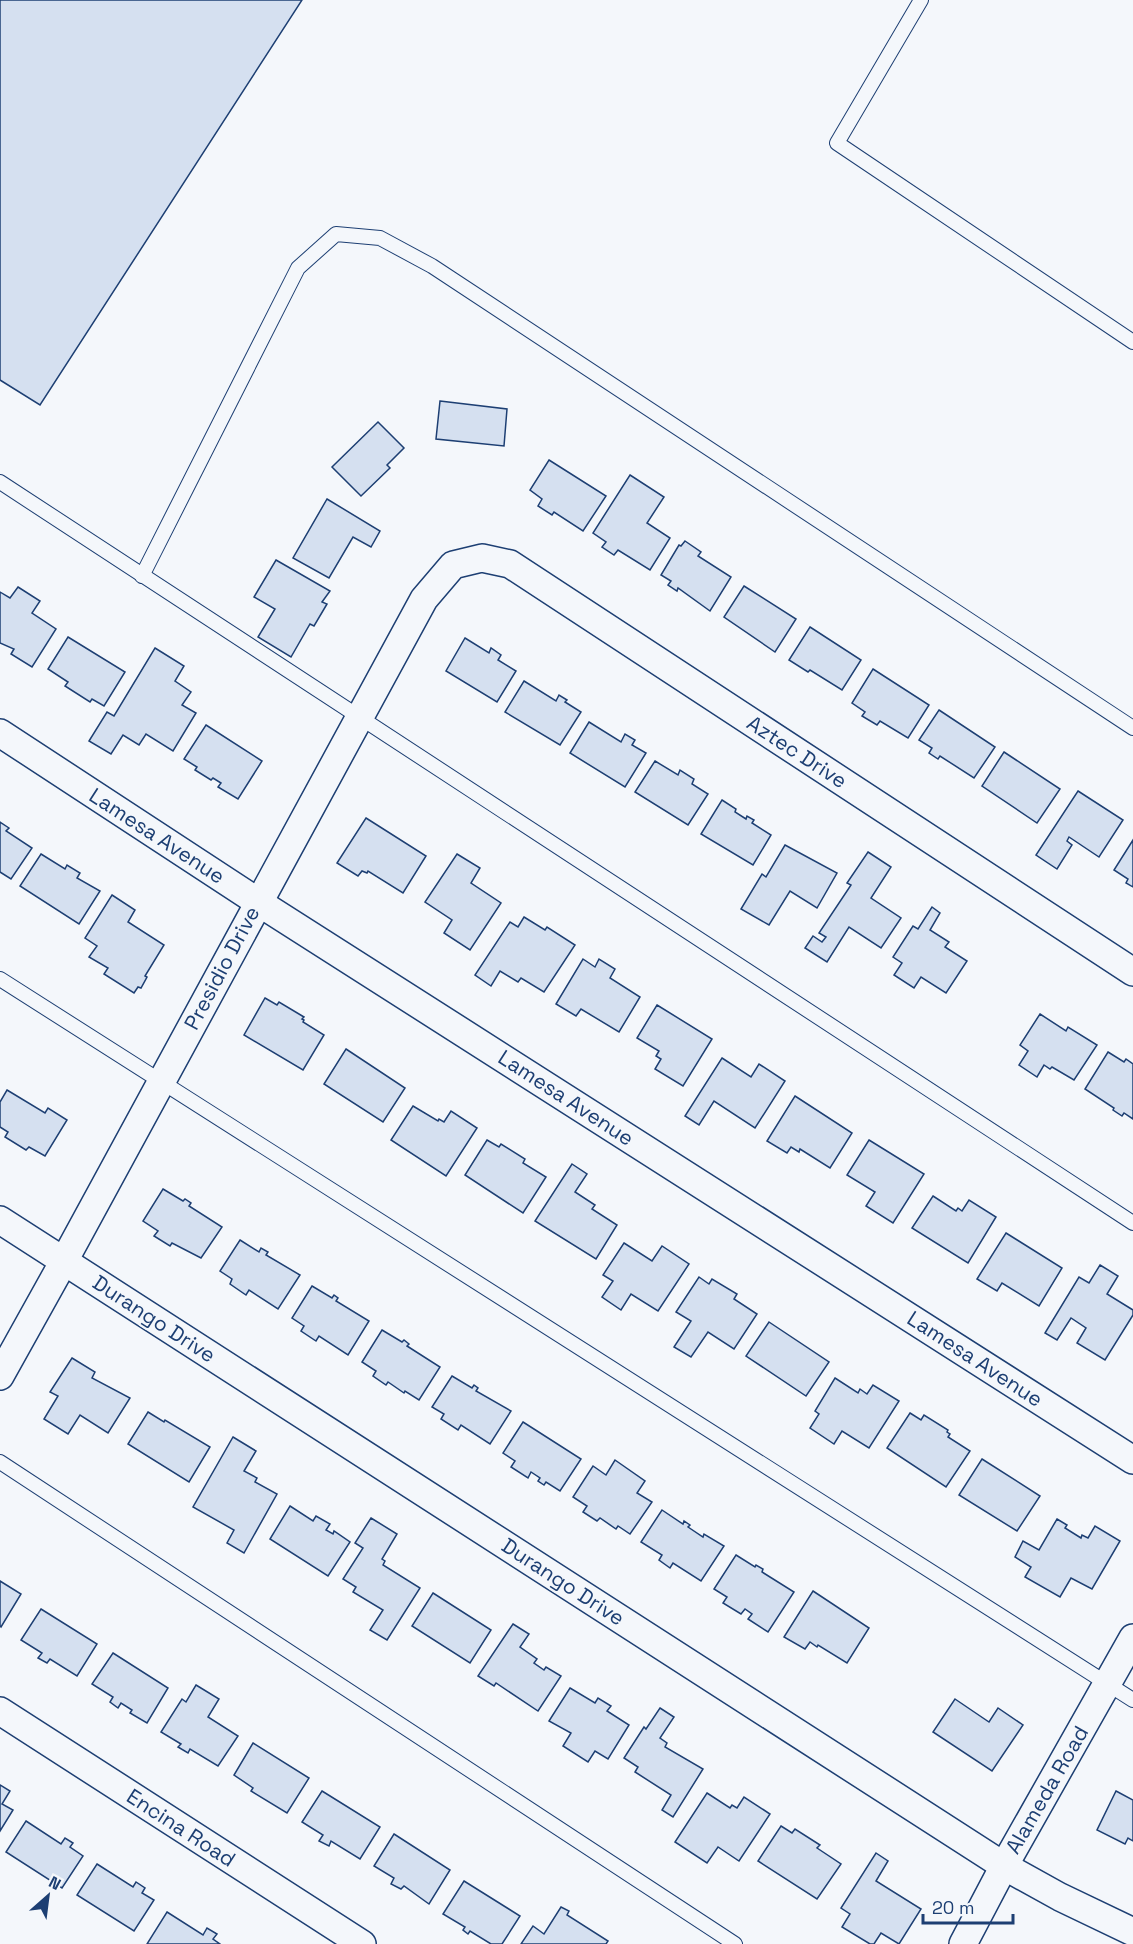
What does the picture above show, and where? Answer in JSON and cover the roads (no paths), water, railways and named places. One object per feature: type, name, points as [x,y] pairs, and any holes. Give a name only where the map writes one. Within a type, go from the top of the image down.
[{"type":"street","name":"Aztec Drive","points":[[453,566],[482,558],[510,564],[1133,972]]},
{"type":"street","name":"Presidio Drive","points":[[0,1376],[424,599],[453,566]]},
{"type":"street","name":"Lamesa Avenue","points":[[0,734],[258,902],[1133,1460]]},
{"type":"street","name":"Durango Drive","points":[[0,1220],[1004,1866],[1060,1897],[1133,1932]]},
{"type":"street","name":"Alameda Road","points":[[963,1944],[1004,1866],[1133,1638]]},
{"type":"street","name":"Encina Road","points":[[0,1711],[362,1944]]},
{"type":"lane","points":[[921,0],[837,143],[1133,342]]},
{"type":"lane","points":[[142,576],[298,268],[336,234],[380,238],[432,266],[1133,728]]},
{"type":"lane","points":[[0,482],[1133,1223]]},
{"type":"lane","points":[[0,979],[1133,1700]]},
{"type":"lane","points":[[0,1462],[735,1944]]}]
